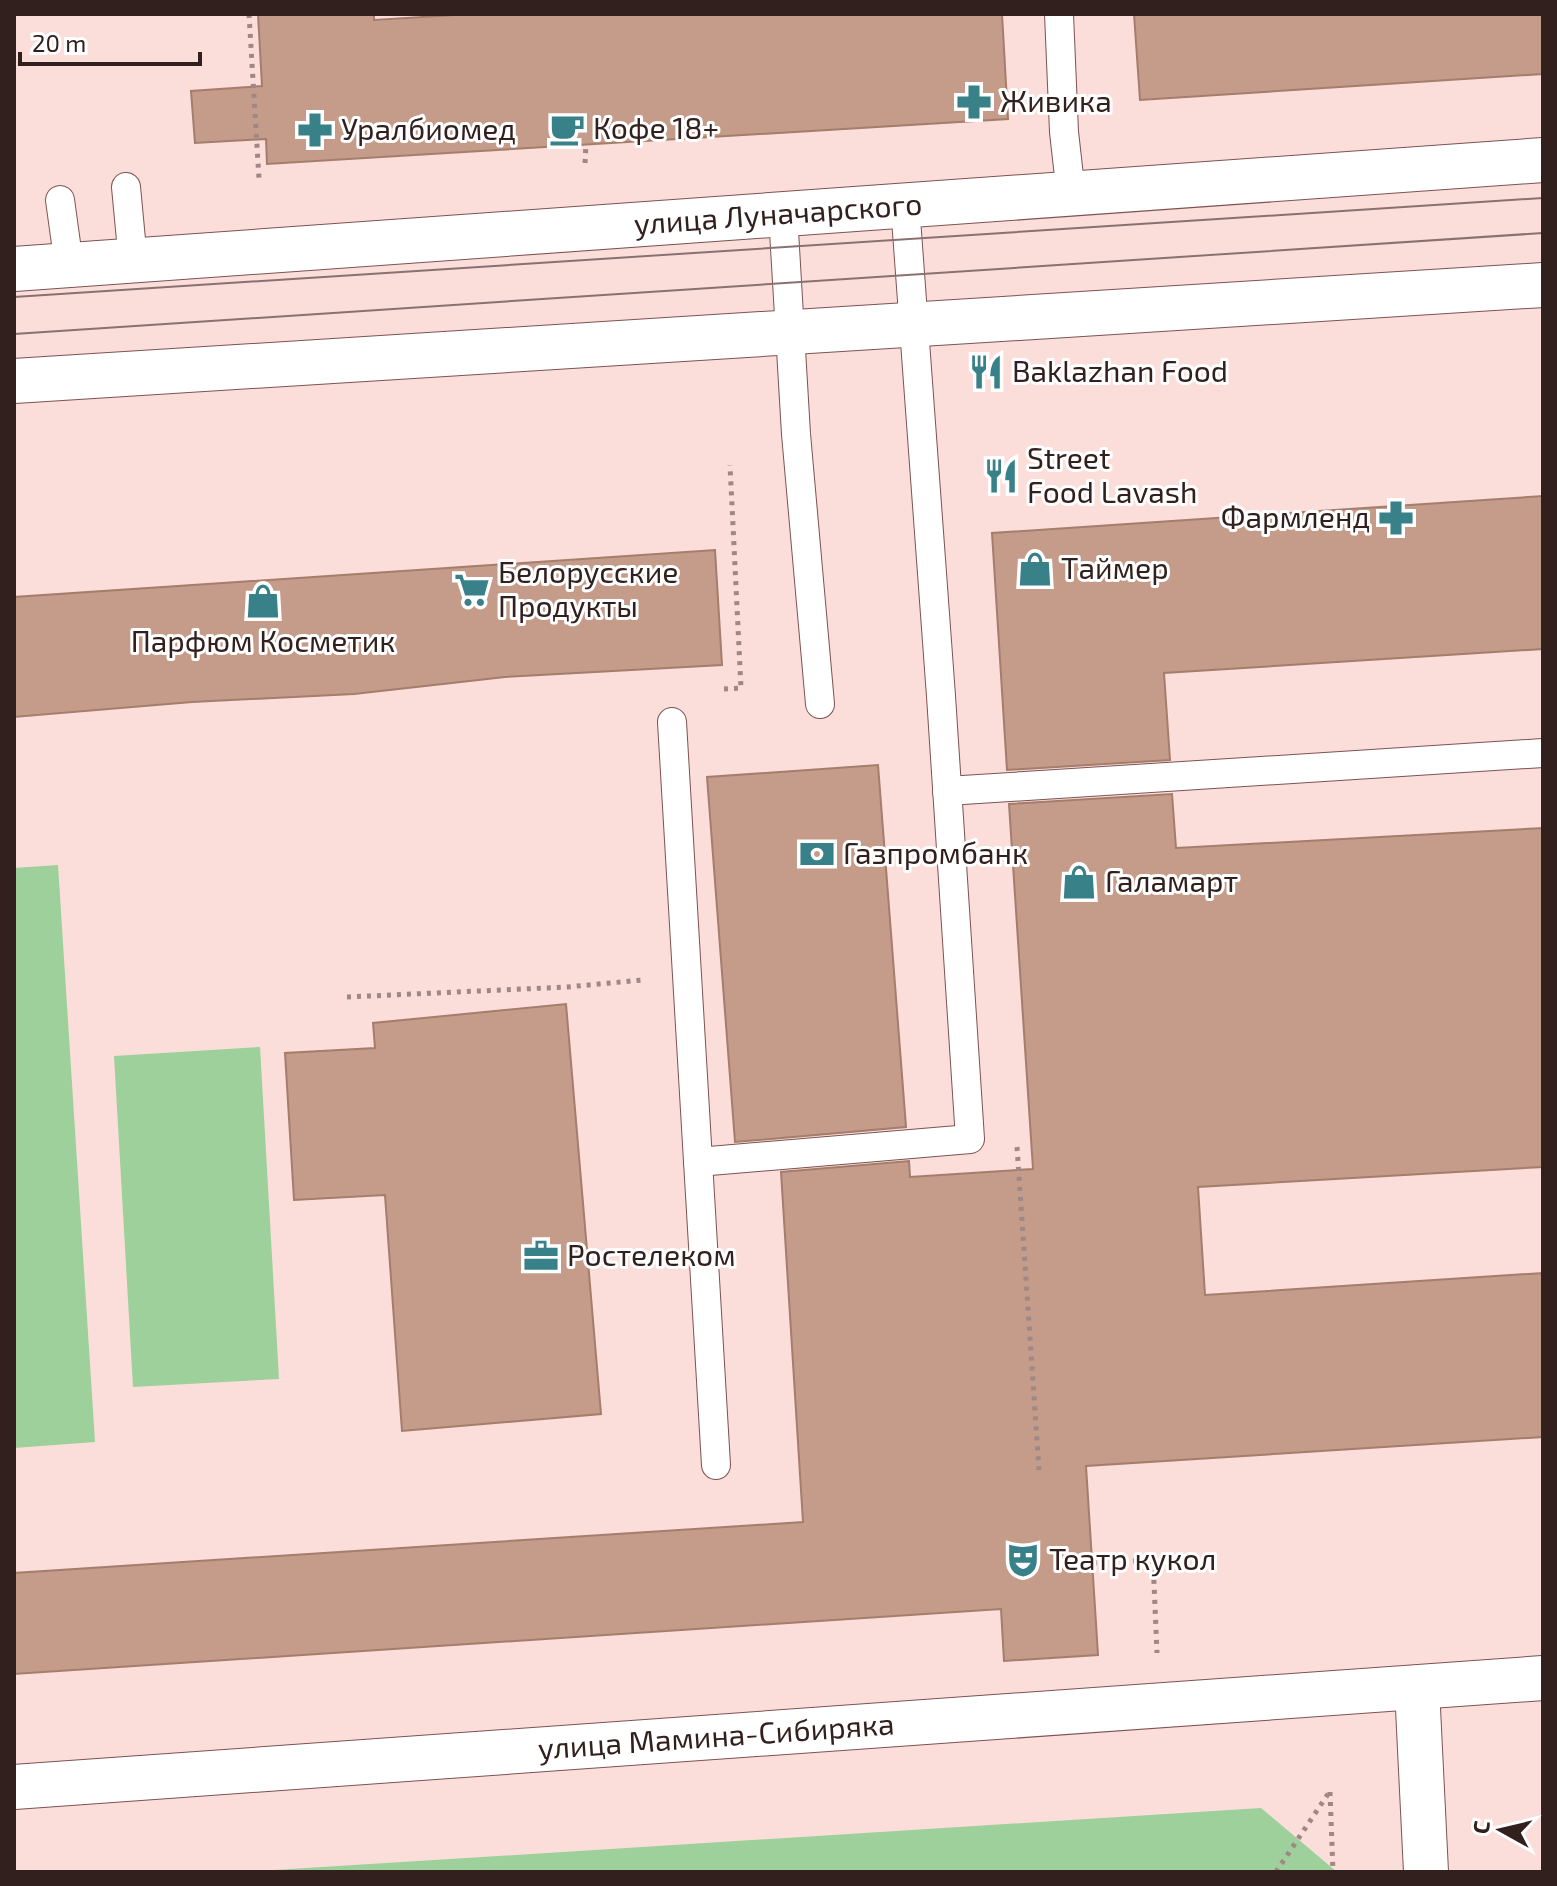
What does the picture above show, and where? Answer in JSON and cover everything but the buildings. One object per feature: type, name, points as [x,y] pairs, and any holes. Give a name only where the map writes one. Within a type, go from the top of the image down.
[{"type":"main road","name":"улица Луначарского","points":[[14,269],[1543,160]]},
{"type":"main road","points":[[14,381],[1543,285]]},
{"type":"main road","name":"улица Мамина-Сибиряка","points":[[14,1787],[1543,1678]]},
{"type":"main road","points":[[1417,1688],[1426,1872]]},
{"type":"lane","points":[[1059,14],[1064,132],[1071,194]]},
{"type":"lane","points":[[126,187],[133,261]]},
{"type":"lane","points":[[60,200],[69,265]]},
{"type":"lane","points":[[698,1162],[970,1139],[905,205]]},
{"type":"lane","points":[[783,214],[797,449],[820,704]]},
{"type":"lane","points":[[672,722],[716,1465]]},
{"type":"lane","points":[[947,791],[1543,753]]},
{"type":"path","points":[[249,14],[259,179]]},
{"type":"path","points":[[585,163],[586,144]]},
{"type":"path","points":[[724,689],[741,688],[730,465]]},
{"type":"path","points":[[347,997],[567,987],[686,976]]},
{"type":"path","points":[[1017,1145],[1039,1470]]},
{"type":"path","points":[[1093,1563],[1153,1560],[1157,1653]]},
{"type":"path","points":[[1276,1872],[1330,1791],[1333,1872]]},
{"type":"green space","points":[[58,865],[95,1442],[14,1448],[14,868]]},
{"type":"green space","points":[[260,1047],[279,1379],[133,1387],[114,1056]]},
{"type":"green space","points":[[1261,1808],[1337,1872],[244,1872]]},
{"type":"tram line","points":[[14,297],[1543,198]]},
{"type":"tram line","points":[[14,334],[1543,233]]},
{"type":"place","name":"Живика","points":[[974,102]]},
{"type":"place","name":"Кофе 18+","points":[[567,129]]},
{"type":"place","name":"Уралбиомед","points":[[315,130]]},
{"type":"place","name":"Baklazhan Food","points":[[986,372]]},
{"type":"place","name":"Street Food Lavash","points":[[1001,476]]},
{"type":"place","name":"Фармленд","points":[[1396,518]]},
{"type":"place","name":"Таймер","points":[[1035,569]]},
{"type":"place","name":"Белорусские Продукты","points":[[472,590]]},
{"type":"place","name":"Парфюм Косметик","points":[[263,601]]},
{"type":"place","name":"Газпромбанк","points":[[817,854]]},
{"type":"place","name":"Галамарт","points":[[1079,882]]},
{"type":"place","name":"Ростелеком","points":[[541,1256]]},
{"type":"place","name":"Театр кукол","points":[[1023,1560]]}]
